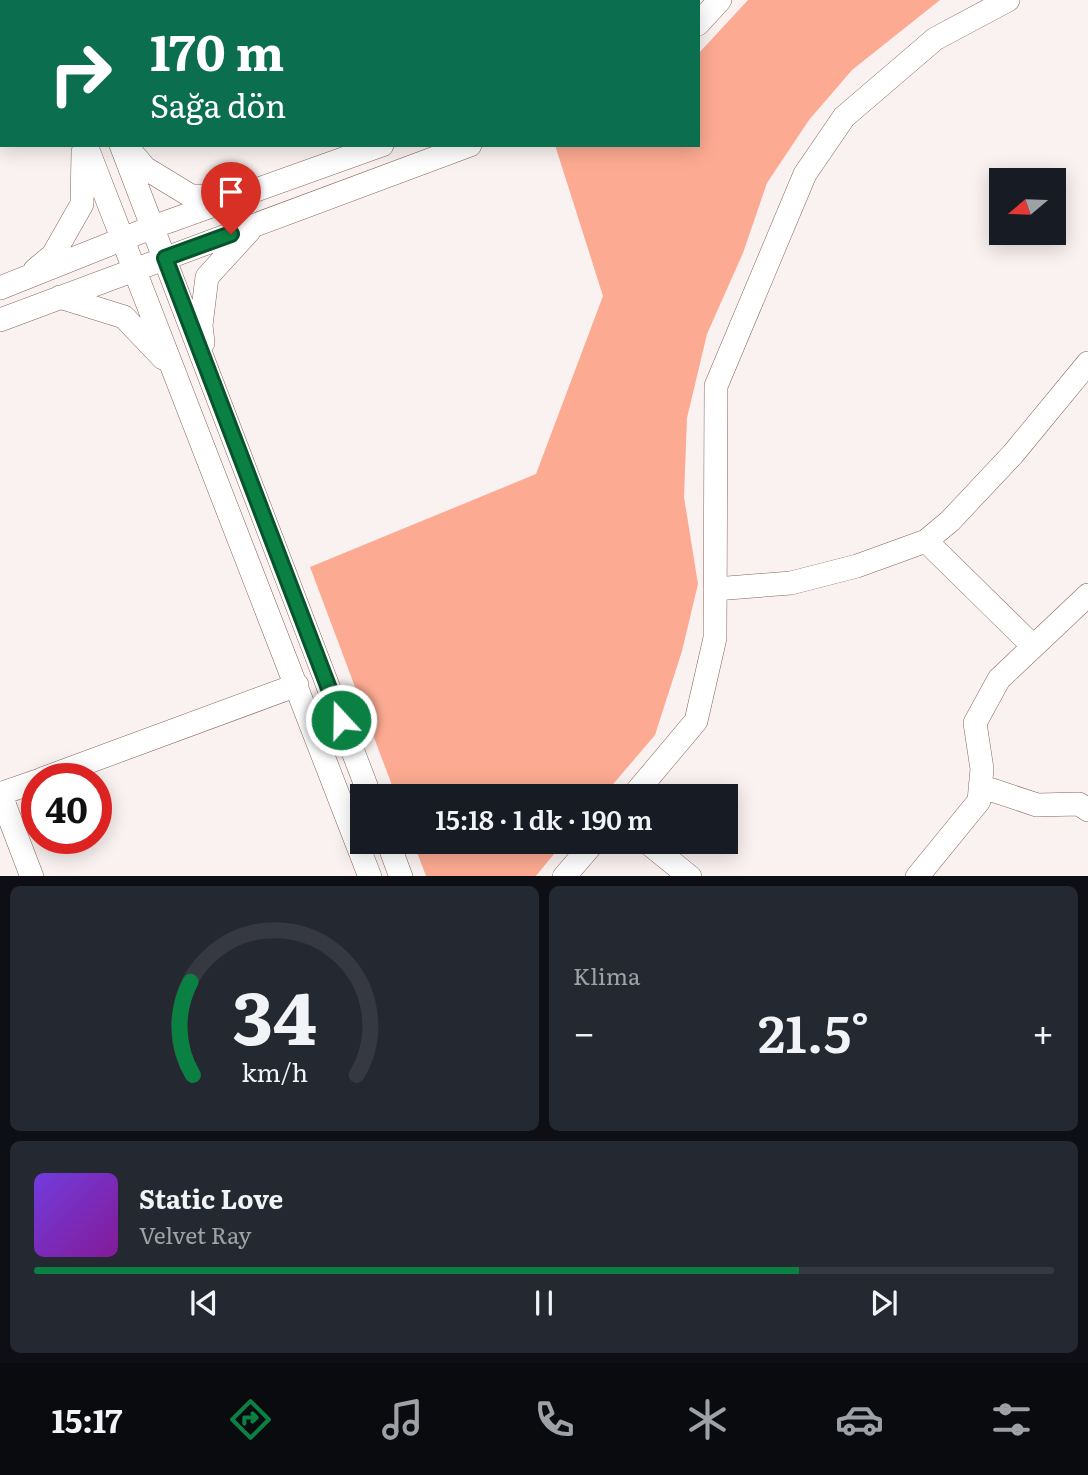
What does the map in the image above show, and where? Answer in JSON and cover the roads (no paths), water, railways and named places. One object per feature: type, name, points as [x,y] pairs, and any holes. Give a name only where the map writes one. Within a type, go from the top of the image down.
[{"type":"street","points":[[700,22],[720,0]]},
{"type":"street","points":[[643,784],[696,721],[715,638],[716,386],[806,174],[844,117],[935,39],[1009,0]]},
{"type":"street","points":[[25,278],[53,255],[82,204],[85,147]]},
{"type":"street","points":[[86,147],[370,876]]},
{"type":"street","points":[[124,147],[365,784]]},
{"type":"street","points":[[125,147],[145,168],[191,196],[239,196]]},
{"type":"street","points":[[0,288],[120,239],[372,147]]},
{"type":"street","points":[[0,320],[465,147]]},
{"type":"street","points":[[205,363],[201,324],[207,277],[253,226]]},
{"type":"street","points":[[60,297],[124,317],[172,368]]},
{"type":"street","points":[[715,589],[791,583],[857,566],[926,541],[950,521],[1013,454],[1088,363]]},
{"type":"street","points":[[926,541],[1033,646]]},
{"type":"street","points":[[918,876],[979,801],[982,769],[975,723],[999,679],[1088,595]]},
{"type":"street","points":[[85,763],[297,684]]},
{"type":"street","points":[[980,786],[1037,805],[1086,805]]},
{"type":"street","points":[[21,787],[0,794],[32,876]]},
{"type":"street","points":[[392,854],[401,876]]},
{"type":"street","points":[[565,876],[584,854]]},
{"type":"street","points":[[662,854],[689,876]]}]
